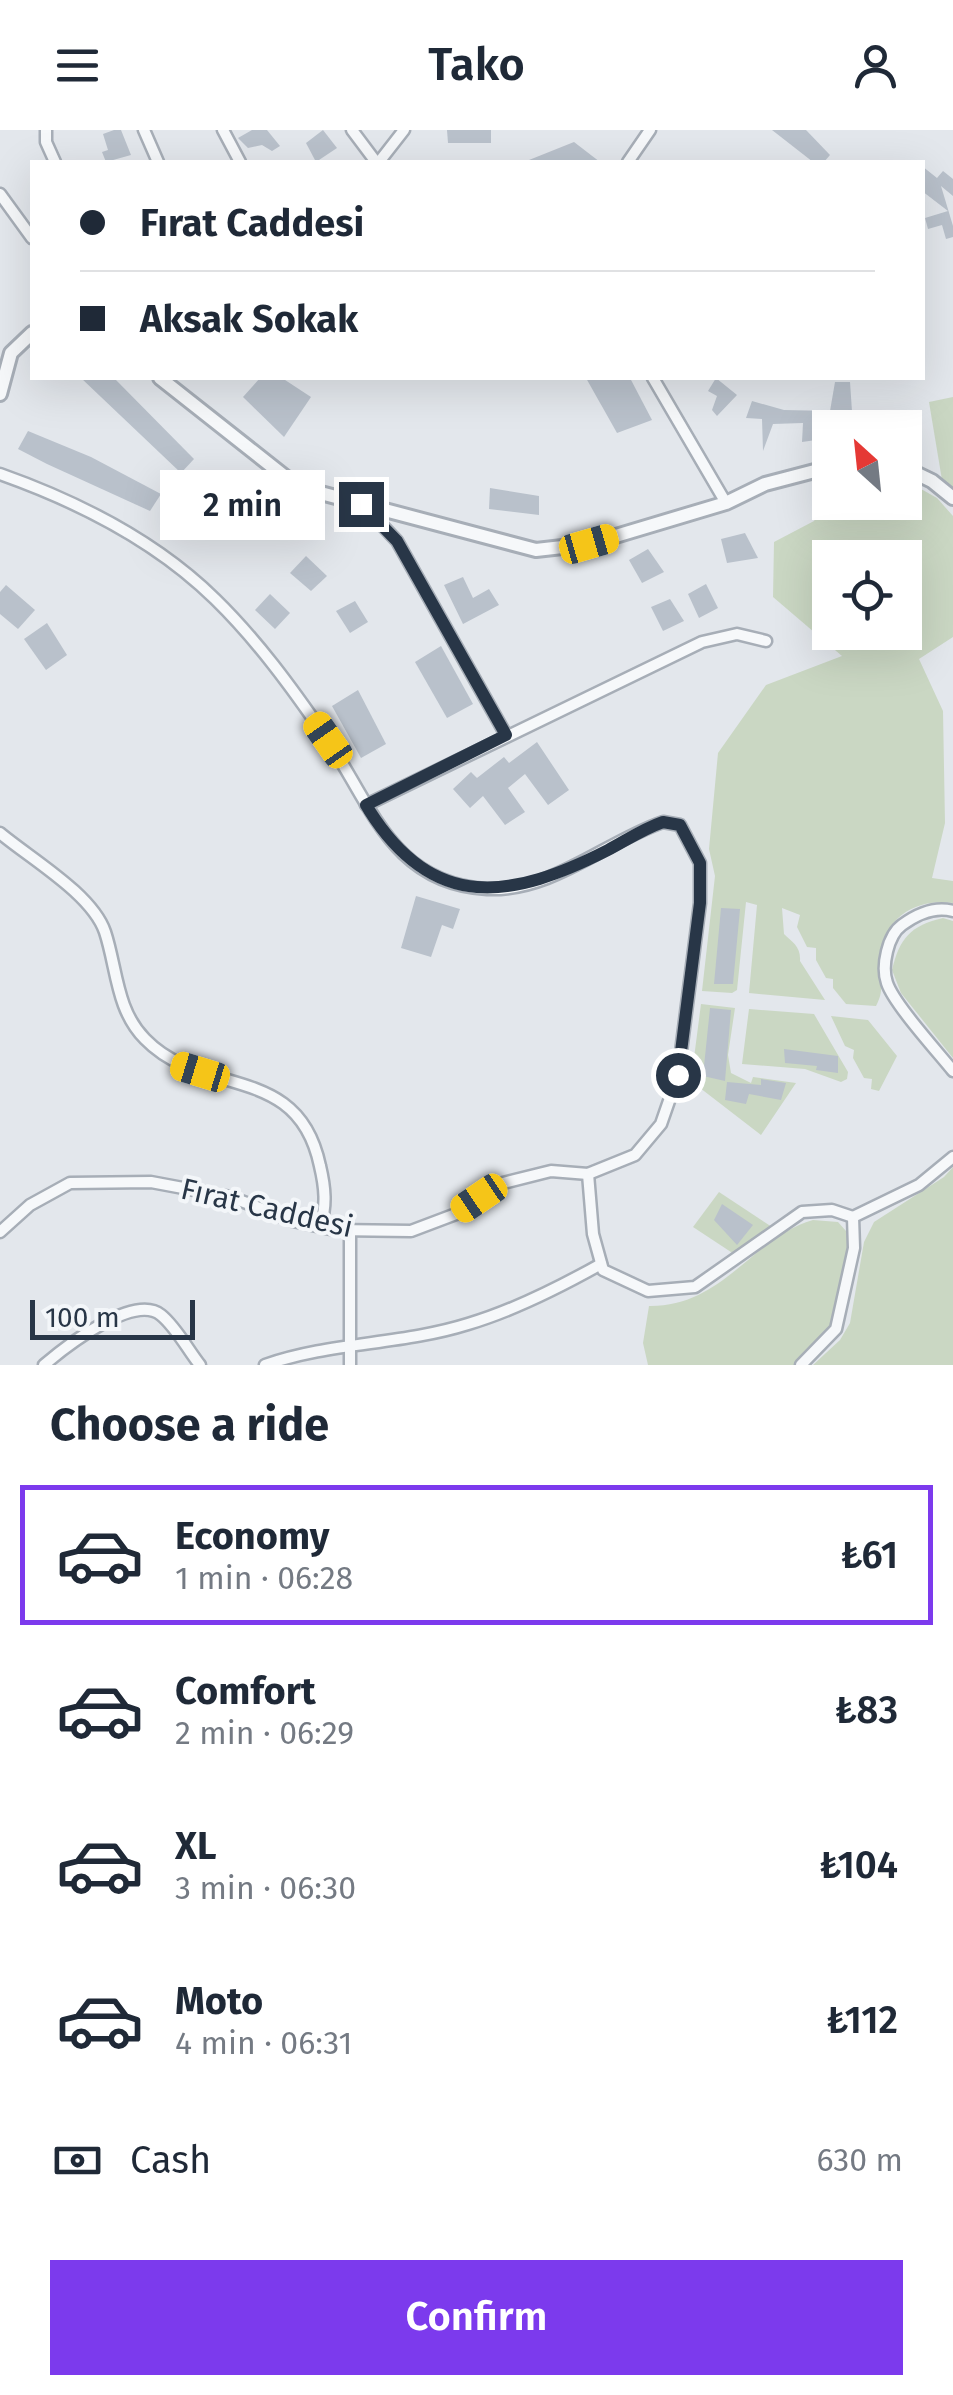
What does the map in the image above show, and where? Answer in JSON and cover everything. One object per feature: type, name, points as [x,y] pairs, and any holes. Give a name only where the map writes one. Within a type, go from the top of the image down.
[{"type":"street","points":[[46,130],[46,142],[55,160]]},
{"type":"street","points":[[144,130],[157,160]]},
{"type":"street","points":[[223,130],[239,160]]},
{"type":"street","points":[[352,130],[376,160]]},
{"type":"street","points":[[380,160],[404,130]]},
{"type":"street","points":[[629,160],[650,130]]},
{"type":"street","points":[[0,194],[30,235]]},
{"type":"street","points":[[0,394],[11,353],[30,335]]},
{"type":"street","points":[[163,380],[298,487],[536,550],[589,544],[726,503],[765,484],[812,472]]},
{"type":"street","points":[[654,380],[726,503]]},
{"type":"street","name":"Fırat Caddesi","points":[[0,474],[113,523],[168,558],[216,600],[280,672],[403,855],[450,884],[526,885],[663,822],[680,825],[700,863],[700,903],[678,1075],[661,1124],[635,1155],[588,1174],[551,1172],[503,1183],[456,1214],[411,1231],[350,1232],[293,1221],[231,1197],[151,1182],[70,1182],[30,1204],[0,1232]]},
{"type":"street","points":[[922,476],[953,498]]},
{"type":"street","points":[[361,504],[397,541],[506,735]]},
{"type":"street","points":[[366,805],[702,642],[737,634],[766,641]]},
{"type":"street","points":[[0,833],[90,908],[104,931],[120,996],[145,1040],[180,1066],[256,1087],[290,1106],[316,1148],[325,1189],[320,1226]]},
{"type":"street","points":[[953,911],[942,908],[916,915],[896,928],[887,950],[886,982],[953,1071]]},
{"type":"street","points":[[588,1174],[593,1234],[603,1270],[648,1290],[695,1287],[802,1212],[832,1210],[853,1218],[919,1185],[953,1157]]},
{"type":"street","points":[[801,1365],[836,1329],[854,1248],[853,1218]]},
{"type":"street","points":[[350,1232],[350,1365]]},
{"type":"street","points":[[265,1365],[349,1344],[372,1345],[469,1324],[601,1264]]},
{"type":"street","points":[[44,1365],[98,1326],[142,1309],[160,1313],[200,1365]]},
{"type":"green space","points":[[953,397],[953,489],[942,480],[929,402]]},
{"type":"green space","points":[[922,490],[937,498],[953,516],[953,637],[919,659],[943,711],[945,823],[932,878],[953,881],[953,903],[917,906],[890,928],[880,951],[881,991],[876,1006],[846,1004],[833,988],[833,979],[826,978],[816,960],[816,948],[807,947],[797,927],[800,915],[782,908],[784,934],[797,948],[800,961],[825,1000],[749,993],[757,905],[746,902],[737,990],[702,991],[715,876],[709,849],[718,753],[766,685],[842,656],[835,650],[922,650],[922,540],[812,540],[812,630],[773,597],[774,542],[814,521],[922,520]]},
{"type":"green space","points":[[943,918],[953,921],[953,1058],[901,993],[892,970],[908,935]]},
{"type":"green space","points":[[701,1004],[735,1008],[728,1055],[731,1073],[751,1083],[753,1077],[796,1083],[761,1135],[691,1081]]},
{"type":"green space","points":[[749,1009],[814,1014],[848,1072],[847,1079],[841,1082],[805,1069],[742,1064]]},
{"type":"green space","points":[[831,1016],[868,1020],[897,1056],[879,1091],[871,1089],[872,1079],[864,1078],[853,1058],[854,1050],[845,1046]]},
{"type":"green space","points":[[953,1167],[953,1365],[813,1365],[840,1340],[850,1323],[864,1242],[874,1222],[944,1177]]},
{"type":"green space","points":[[719,1192],[772,1227],[737,1256],[693,1227]]},
{"type":"green space","points":[[813,1220],[838,1222],[846,1231],[848,1242],[833,1327],[796,1365],[648,1365],[643,1343],[649,1306],[675,1303],[718,1284],[772,1241]]},
{"type":"building","points":[[121,130],[131,155],[105,160],[102,152],[108,150],[103,134]]},
{"type":"building","points":[[252,130],[267,130],[280,146],[272,151],[262,145],[248,148],[238,138]]},
{"type":"building","points":[[323,130],[337,148],[315,160],[306,143]]},
{"type":"building","points":[[447,130],[491,130],[491,143],[448,143]]},
{"type":"building","points":[[772,130],[806,130],[830,155],[826,160],[810,160]]},
{"type":"building","points":[[574,142],[597,160],[529,160]]},
{"type":"building","points":[[925,168],[937,178],[943,171],[953,179],[953,196],[941,186],[953,226],[953,237],[946,239],[942,225],[928,229],[925,218],[948,211],[925,193]]},
{"type":"building","points":[[83,380],[116,380],[194,459],[181,473]]},
{"type":"building","points":[[258,380],[285,380],[311,397],[284,437],[243,397]]},
{"type":"building","points":[[587,380],[631,380],[652,420],[617,433]]},
{"type":"building","points":[[718,380],[737,395],[717,416],[712,410],[717,396],[708,391]]},
{"type":"building","points":[[835,382],[850,382],[852,410],[830,410]]},
{"type":"building","points":[[752,401],[784,410],[812,411],[812,441],[802,442],[803,423],[773,424],[763,451],[762,419],[746,418]]},
{"type":"building","points":[[28,431],[91,457],[161,494],[150,511],[47,464],[18,449]]},
{"type":"building","points":[[490,488],[539,496],[539,515],[489,509]]},
{"type":"building","points":[[745,533],[758,558],[727,563],[721,539]]},
{"type":"building","points":[[648,549],[664,572],[642,583],[629,560]]},
{"type":"building","points":[[306,556],[327,576],[311,591],[290,573]]},
{"type":"building","points":[[463,577],[473,598],[489,589],[499,605],[463,624],[444,585]]},
{"type":"building","points":[[706,584],[718,608],[699,618],[688,594]]},
{"type":"building","points":[[6,585],[35,610],[18,629],[0,614],[0,592]]},
{"type":"building","points":[[270,594],[290,613],[275,629],[255,610]]},
{"type":"building","points":[[670,599],[684,621],[663,631],[651,607]]},
{"type":"building","points":[[355,601],[368,622],[350,633],[336,611]]},
{"type":"building","points":[[47,623],[67,655],[46,670],[24,639]]},
{"type":"building","points":[[441,646],[473,704],[447,718],[415,662]]},
{"type":"building","points":[[358,690],[386,744],[361,758],[332,706]]},
{"type":"building","points":[[537,742],[569,790],[548,805],[525,774],[508,788],[525,812],[505,825],[483,796],[470,808],[453,789],[471,772],[477,778],[504,757],[509,763]]},
{"type":"building","points":[[416,896],[460,909],[453,929],[442,925],[431,957],[401,948]]},
{"type":"building","points":[[721,908],[740,909],[733,984],[714,984]]},
{"type":"building","points":[[710,1008],[731,1010],[725,1081],[703,1076]]},
{"type":"building","points":[[784,1049],[838,1056],[838,1073],[785,1063]]},
{"type":"building","points":[[761,1079],[786,1083],[781,1100],[749,1094],[746,1104],[725,1100],[727,1082],[761,1085]]},
{"type":"building","points":[[722,1204],[753,1225],[737,1245],[714,1220]]},
{"type":"route","points":[[361,504],[397,541],[506,735],[366,805],[403,855],[423,870],[450,884],[492,889],[526,885],[552,875],[663,822],[680,825],[700,863],[700,903],[678,1075]]}]
